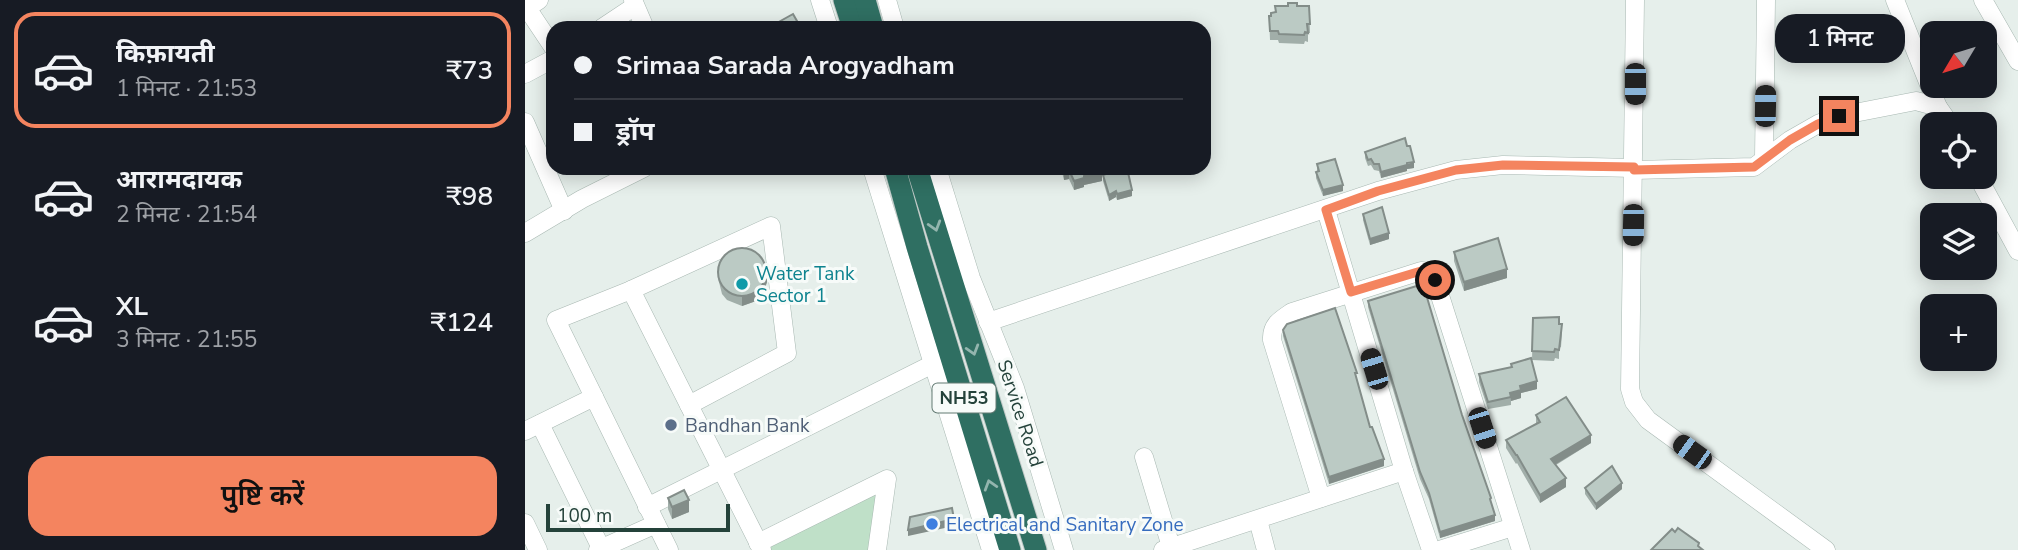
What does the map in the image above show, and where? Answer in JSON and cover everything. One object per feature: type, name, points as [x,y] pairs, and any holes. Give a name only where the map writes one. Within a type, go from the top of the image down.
[{"type":"highway","points":[[844,0],[851,21]]},
{"type":"highway","points":[[865,0],[871,21]]},
{"type":"highway","name":"NH53","points":[[896,175],[908,250],[1010,550]]},
{"type":"highway","name":"NH53","points":[[919,175],[962,282],[1036,550]]},
{"type":"street","points":[[539,0],[527,8],[546,36]]},
{"type":"street","points":[[820,0],[827,21]]},
{"type":"street","points":[[887,0],[893,21]]},
{"type":"street","points":[[1635,0],[1630,388],[1633,402],[1648,420],[1826,550]]},
{"type":"street","points":[[1764,159],[1766,0]]},
{"type":"street","points":[[1895,0],[1942,112]]},
{"type":"street","points":[[1983,0],[2018,61]]},
{"type":"street","points":[[611,21],[634,3],[642,21]]},
{"type":"street","points":[[525,74],[546,63]]},
{"type":"street","points":[[988,322],[1378,191],[1456,170],[1503,165],[1634,169],[1754,167],[1818,124],[1839,116],[1916,102],[1938,107]]},
{"type":"street","points":[[525,124],[546,171]]},
{"type":"street","points":[[548,175],[564,211]]},
{"type":"street","points":[[525,233],[582,199],[630,175]]},
{"type":"street","points":[[875,175],[908,250],[933,365],[992,550]]},
{"type":"street","name":"Service Road","points":[[939,175],[962,282],[988,322],[1015,388],[1064,550]]},
{"type":"street","points":[[1985,189],[2018,251]]},
{"type":"street","points":[[1326,210],[1404,471],[1431,550]]},
{"type":"street","points":[[669,550],[556,320],[631,290],[771,226],[787,353],[689,405]]},
{"type":"street","points":[[1321,498],[1272,340],[1272,331],[1277,322],[1291,312],[1421,271],[1430,272],[1435,280],[1521,550]]},
{"type":"street","points":[[631,290],[760,546],[887,479],[877,550]]},
{"type":"street","points":[[647,507],[933,365]]},
{"type":"street","points":[[594,397],[533,427],[599,549],[656,524]]},
{"type":"street","points":[[1144,457],[1168,549],[1404,471]]},
{"type":"street","points":[[1258,520],[1266,550]]},
{"type":"street","points":[[525,523],[538,550]]},
{"type":"street","points":[[1439,550],[1513,527]]},
{"type":"green space","points":[[876,494],[870,550],[770,550],[769,546]]},
{"type":"building","points":[[1288,3],[1309,6],[1308,33],[1279,34],[1278,31],[1270,31],[1269,16],[1276,12],[1275,6],[1288,6]]},
{"type":"building","points":[[793,14],[797,21],[780,21]]},
{"type":"building","points":[[1405,138],[1414,162],[1381,172],[1379,164],[1368,160],[1365,152]]},
{"type":"building","points":[[1335,159],[1343,185],[1323,190],[1316,172],[1319,171],[1317,164]]},
{"type":"building","points":[[1071,175],[1088,175],[1084,178],[1074,181]]},
{"type":"building","points":[[1103,175],[1129,175],[1132,190],[1117,194],[1116,191],[1109,195]]},
{"type":"building","points":[[1382,207],[1389,233],[1370,239],[1363,214]]},
{"type":"building","points":[[1498,238],[1507,269],[1464,282],[1454,252]]},
{"type":"building","name":"Water Tank Sector 1","points":[[742,248],[759,255],[766,272],[759,289],[742,296],[725,289],[718,272],[725,255]]},
{"type":"building","points":[[1423,284],[1495,515],[1440,532],[1368,301]]},
{"type":"building","points":[[1335,308],[1357,373],[1370,427],[1384,459],[1329,477],[1283,330],[1287,324]]},
{"type":"building","points":[[1559,317],[1559,324],[1562,324],[1559,350],[1532,351],[1533,318]]},
{"type":"building","points":[[1531,358],[1537,381],[1520,386],[1521,390],[1510,393],[1511,397],[1488,402],[1479,374],[1512,367],[1511,364]]},
{"type":"building","points":[[1566,397],[1591,435],[1551,459],[1566,478],[1540,495],[1506,440],[1540,422],[1536,415]]},
{"type":"building","points":[[1612,466],[1622,483],[1596,504],[1585,488]]},
{"type":"building","points":[[684,490],[689,500],[672,507],[668,498]]},
{"type":"building","points":[[952,508],[954,519],[908,530],[910,517]]},
{"type":"building","points":[[1678,528],[1699,543],[1698,546],[1703,550],[1651,550],[1672,529],[1675,532]]},
{"type":"place","name":"Water Tank Sector 1","points":[[742,284]]},
{"type":"place","name":"Bandhan Bank","points":[[671,425]]},
{"type":"place","name":"Electrical and Sanitary Zone","points":[[932,524]]},
{"type":"route","points":[[1435,280],[1430,272],[1421,271],[1351,292],[1326,210],[1378,191],[1456,170],[1503,165],[1634,167],[1634,170],[1754,167],[1790,140],[1839,116]]}]
